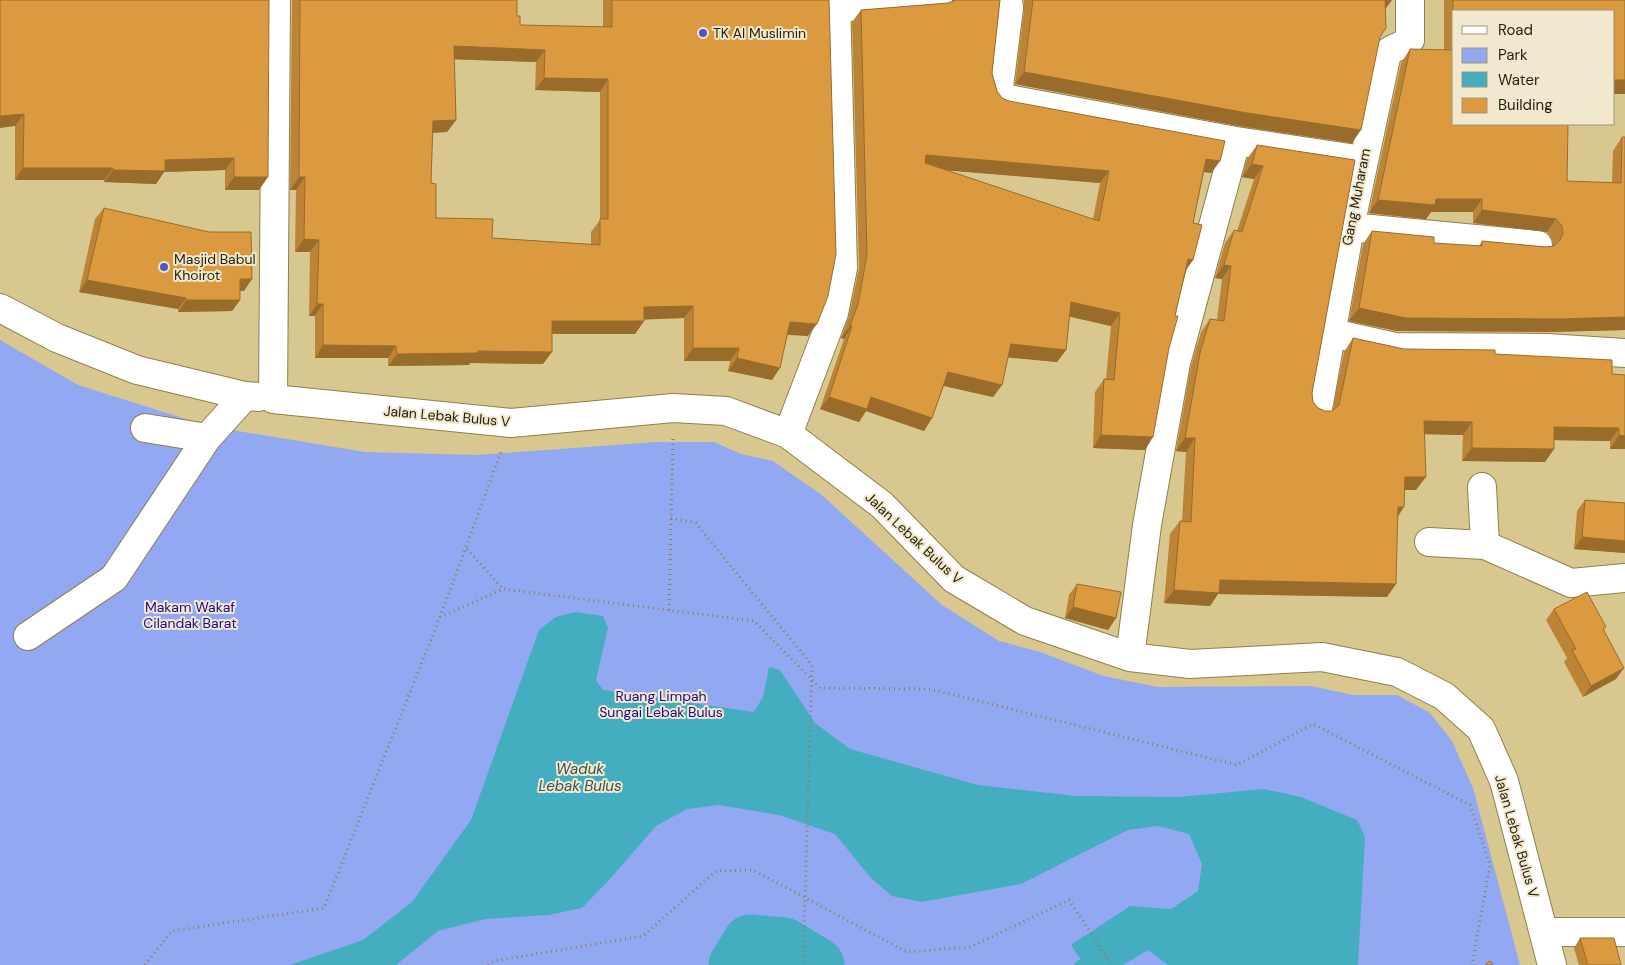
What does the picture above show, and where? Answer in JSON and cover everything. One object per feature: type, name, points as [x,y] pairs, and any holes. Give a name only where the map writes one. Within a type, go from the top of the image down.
[{"type":"street","points":[[273,399],[276,0]]},
{"type":"street","points":[[788,434],[834,313],[843,268],[836,4],[938,0]]},
{"type":"street","points":[[1008,0],[1009,8],[999,87],[1003,98],[1236,142],[1363,160]]},
{"type":"street","name":"Gang Muharam","points":[[1318,409],[1350,227],[1387,53],[1392,48],[1404,46],[1410,40],[1410,0]]},
{"type":"street","points":[[1130,657],[1147,525],[1176,363],[1236,142]]},
{"type":"street","points":[[1350,227],[1538,245]]},
{"type":"street","name":"Jalan Lebak Bulus V","points":[[0,308],[57,338],[137,370],[245,396],[511,423],[673,408],[726,411],[788,434],[882,505],[954,579],[1024,622],[1130,657],[1190,664],[1322,657],[1397,672],[1444,696],[1481,729],[1504,781],[1552,965]]},
{"type":"street","points":[[1332,333],[1395,347],[1547,348],[1625,353]]},
{"type":"street","points":[[28,636],[114,578],[207,438],[245,396]]},
{"type":"street","points":[[145,428],[207,438]]},
{"type":"street","points":[[1482,487],[1485,545]]},
{"type":"street","points":[[1429,542],[1485,545],[1571,583],[1625,578]]},
{"type":"street","points":[[1544,932],[1625,932]]},
{"type":"path","points":[[669,610],[673,408]]},
{"type":"path","points":[[145,965],[172,931],[324,908],[467,548],[511,423]]},
{"type":"path","points":[[671,518],[696,523],[812,665],[803,965]]},
{"type":"path","points":[[467,548],[503,589]]},
{"type":"path","points":[[440,617],[503,589],[754,622],[820,688],[930,688],[1237,765],[1313,724],[1470,806],[1490,866],[1472,965]]},
{"type":"path","points":[[488,965],[494,961],[643,936],[716,870],[753,870],[907,952],[970,947],[1069,900],[1112,965]]},
{"type":"green space","name":"Ruang Limpah Sungai Lebak Bulus","points":[[0,340],[78,385],[208,426],[365,452],[476,455],[656,442],[714,442],[741,454],[773,461],[823,496],[942,605],[999,641],[1040,652],[1104,676],[1158,687],[1311,686],[1353,695],[1397,695],[1430,713],[1452,741],[1473,788],[1520,965],[0,965]]},
{"type":"water","name":"Waduk Lebak Bulus","points":[[575,612],[603,616],[608,628],[596,680],[603,690],[754,712],[763,697],[769,667],[780,670],[815,723],[850,749],[978,785],[1076,796],[1178,797],[1264,789],[1301,797],[1357,820],[1365,837],[1358,965],[1168,965],[1148,950],[1123,965],[1085,965],[1071,945],[1130,906],[1171,909],[1198,891],[1202,864],[1189,834],[1158,826],[1128,830],[1021,884],[922,902],[892,896],[871,878],[835,834],[779,815],[719,805],[687,809],[656,826],[582,908],[549,915],[486,919],[438,931],[396,965],[290,965],[363,940],[412,902],[471,820],[539,630],[556,617]]},
{"type":"building","points":[[0,0],[269,0],[268,177],[234,177],[234,158],[165,160],[165,171],[113,170],[113,168],[23,168],[24,114],[0,116]]},
{"type":"building","points":[[300,0],[517,0],[517,16],[520,16],[520,25],[612,27],[612,0],[829,0],[836,254],[828,296],[817,324],[790,322],[780,368],[737,358],[739,348],[693,348],[693,306],[644,307],[644,321],[552,321],[552,352],[478,351],[478,353],[397,354],[396,346],[323,345],[323,304],[317,304],[319,240],[304,239],[305,177],[299,177]],"holes":[[[454,46],[545,50],[544,78],[608,79],[608,219],[600,219],[600,245],[492,238],[493,219],[436,218],[436,184],[431,183],[433,121],[456,120]]]},
{"type":"building","points":[[956,0],[1000,0],[992,73],[997,91],[1002,98],[1009,101],[1225,141],[1220,161],[1206,159],[1193,223],[1202,225],[1193,260],[1188,259],[1175,316],[1178,316],[1169,348],[1153,437],[1101,435],[1104,379],[1114,380],[1120,313],[1071,302],[1066,350],[1011,344],[1002,385],[948,372],[932,418],[871,397],[867,409],[829,397],[858,304],[867,255],[861,10],[948,3]],"holes":[[[926,155],[1109,171],[1099,221],[925,163]]]},
{"type":"building","points":[[1033,0],[1385,0],[1386,28],[1380,37],[1361,130],[1247,113],[1024,72]]},
{"type":"building","points":[[1453,0],[1625,0],[1625,80],[1615,80],[1615,10],[1453,10]]},
{"type":"building","points":[[1410,49],[1452,50],[1452,125],[1568,125],[1567,181],[1621,183],[1622,137],[1625,137],[1625,317],[1559,319],[1406,318],[1359,308],[1372,231],[1434,237],[1434,243],[1482,246],[1482,241],[1546,247],[1554,246],[1563,234],[1562,226],[1556,219],[1482,210],[1482,199],[1436,199],[1435,205],[1378,200]]},
{"type":"building","points":[[1257,145],[1355,160],[1312,393],[1313,402],[1318,408],[1332,411],[1339,405],[1353,338],[1404,349],[1495,350],[1495,354],[1612,360],[1612,374],[1625,375],[1625,436],[1619,435],[1619,428],[1554,427],[1554,449],[1472,448],[1472,422],[1424,421],[1426,477],[1405,477],[1404,507],[1398,507],[1396,584],[1220,580],[1219,593],[1174,590],[1180,521],[1191,522],[1195,438],[1185,438],[1200,353],[1210,319],[1224,321],[1231,266],[1224,265],[1234,230],[1242,232],[1263,166],[1252,164]]},
{"type":"building","name":"Masjid Babul Khoirot","points":[[104,208],[209,232],[251,232],[252,279],[240,279],[240,300],[186,300],[186,298],[87,280]]},
{"type":"building","points":[[1585,500],[1625,503],[1625,541],[1582,537]]},
{"type":"building","points":[[1077,584],[1121,592],[1116,618],[1073,607]]},
{"type":"building","points":[[1587,592],[1606,627],[1603,629],[1624,668],[1591,686],[1572,650],[1576,649],[1554,609]]},
{"type":"building","points":[[1580,938],[1614,938],[1621,965],[1588,965]]},
{"type":"building","points":[[1490,961],[1493,965],[1485,965]]},
{"type":"waterway","points":[[736,965],[750,942],[784,945],[817,965]]},
{"type":"waterway","points":[[1079,965],[1084,962]]},
{"type":"place","name":"TK Al Muslimin","points":[[703,33]]},
{"type":"place","name":"Masjid Babul Khoirot","points":[[164,267]]},
{"type":"park label","name":"Makam Wakaf Cilandak Barat","points":[[190,616]]}]
